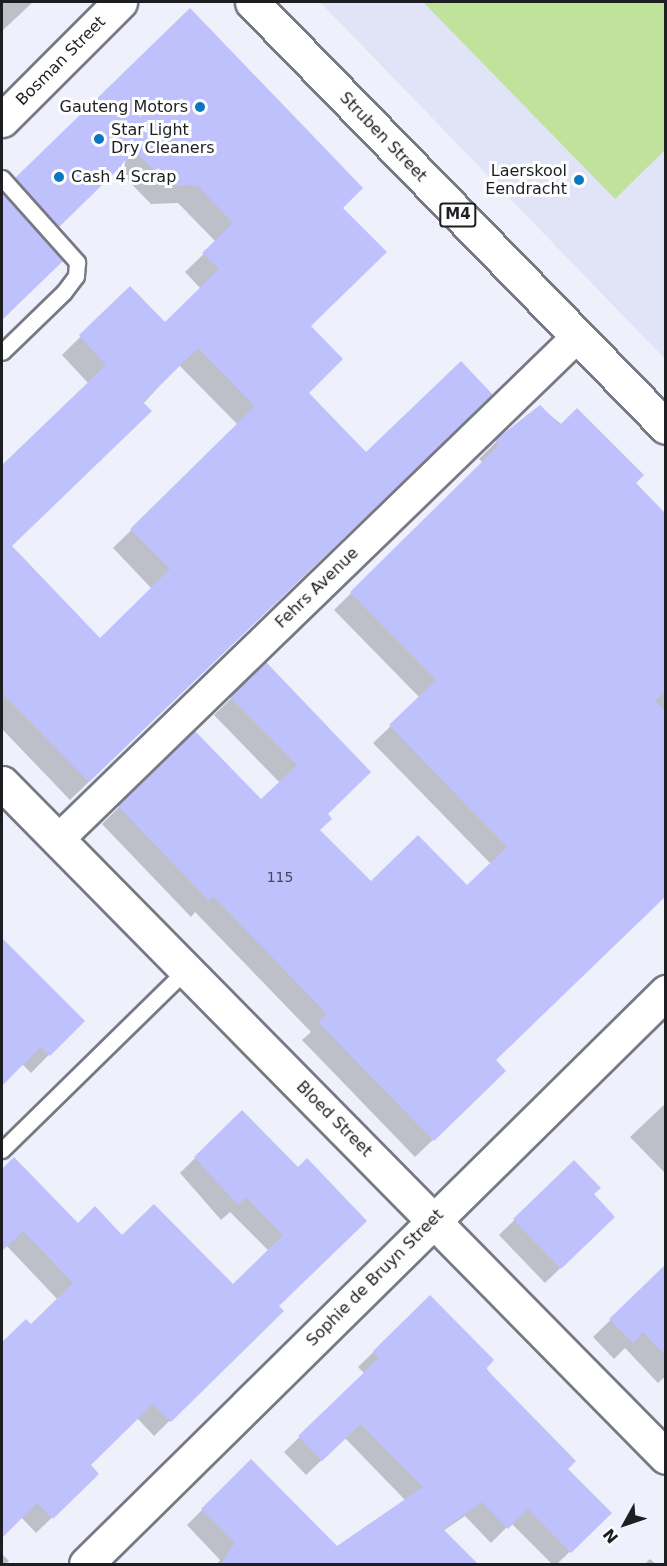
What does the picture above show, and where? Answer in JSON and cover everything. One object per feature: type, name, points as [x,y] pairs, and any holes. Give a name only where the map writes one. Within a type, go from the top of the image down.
[{"type":"main road","name":"Bosman Street","points":[[2,120],[120,2]]},
{"type":"main road","name":"Struben Street","points":[[252,2],[666,427]]},
{"type":"main road","name":"Bloed Street","points":[[2,783],[666,1457]]},
{"type":"main road","name":"Sophie de Bruyn Street","points":[[86,1564],[666,992]]},
{"type":"street","name":"Fehrs Avenue","points":[[58,840],[577,337]]},
{"type":"lane","points":[[2,178],[77,262],[76,276],[64,292],[2,352]]},
{"type":"lane","points":[[2,1150],[186,970]]},
{"type":"shaded area","name":"Laerskool Eendracht","points":[[320,2],[665,2],[665,359]]},
{"type":"green space","points":[[423,2],[665,2],[665,150],[615,199]]},
{"type":"building","points":[[190,8],[363,188],[343,208],[387,252],[311,326],[343,359],[309,393],[366,452],[461,361],[493,395],[89,782],[2,693],[2,465],[106,365],[79,335],[130,286],[165,322],[219,269],[202,253],[233,223],[197,185],[170,186],[136,152],[59,227],[15,178]],"holes":[[[198,348],[255,406],[130,529],[170,569],[100,638],[12,546],[152,411],[143,402]]]},
{"type":"building","points":[[2,192],[63,261],[2,320]]},
{"type":"building","points":[[540,405],[560,425],[577,408],[644,475],[636,483],[666,514],[666,690],[655,701],[666,712],[666,896],[496,1060],[506,1071],[434,1141],[318,1022],[327,1014],[213,896],[209,901],[118,806],[195,731],[261,799],[297,765],[230,697],[266,662],[371,772],[328,814],[332,819],[320,830],[371,881],[418,835],[467,885],[507,847],[389,725],[436,680],[350,592],[499,445],[495,440]]},
{"type":"building","points":[[2,938],[85,1021],[50,1056],[40,1047],[2,1086]]},
{"type":"building","points":[[242,1110],[298,1167],[307,1158],[367,1221],[279,1306],[284,1311],[171,1422],[153,1404],[91,1465],[99,1474],[53,1519],[37,1503],[2,1538],[2,1342],[26,1319],[31,1324],[73,1283],[23,1231],[2,1251],[2,1169],[14,1157],[78,1223],[95,1206],[122,1235],[154,1204],[233,1284],[283,1235],[246,1197],[238,1205],[194,1157]]},
{"type":"building","points":[[574,1160],[601,1188],[594,1194],[615,1217],[561,1269],[513,1219]]},
{"type":"building","points":[[666,1264],[666,1356],[643,1332],[633,1343],[609,1319]]},
{"type":"building","points":[[430,1295],[494,1360],[486,1369],[576,1461],[568,1469],[612,1513],[571,1553],[528,1509],[508,1529],[482,1502],[443,1529],[478,1564],[221,1564],[235,1543],[201,1509],[251,1459],[337,1546],[423,1487],[361,1424],[322,1461],[298,1436],[379,1358],[373,1351]]},
{"type":"place","name":"Gauteng Motors","points":[[200,107]]},
{"type":"place","name":"Star Light Dry Cleaners","points":[[99,139]]},
{"type":"place","name":"Cash 4 Scrap","points":[[59,177]]},
{"type":"place","name":"Laerskool Eendracht","points":[[579,180]]}]
